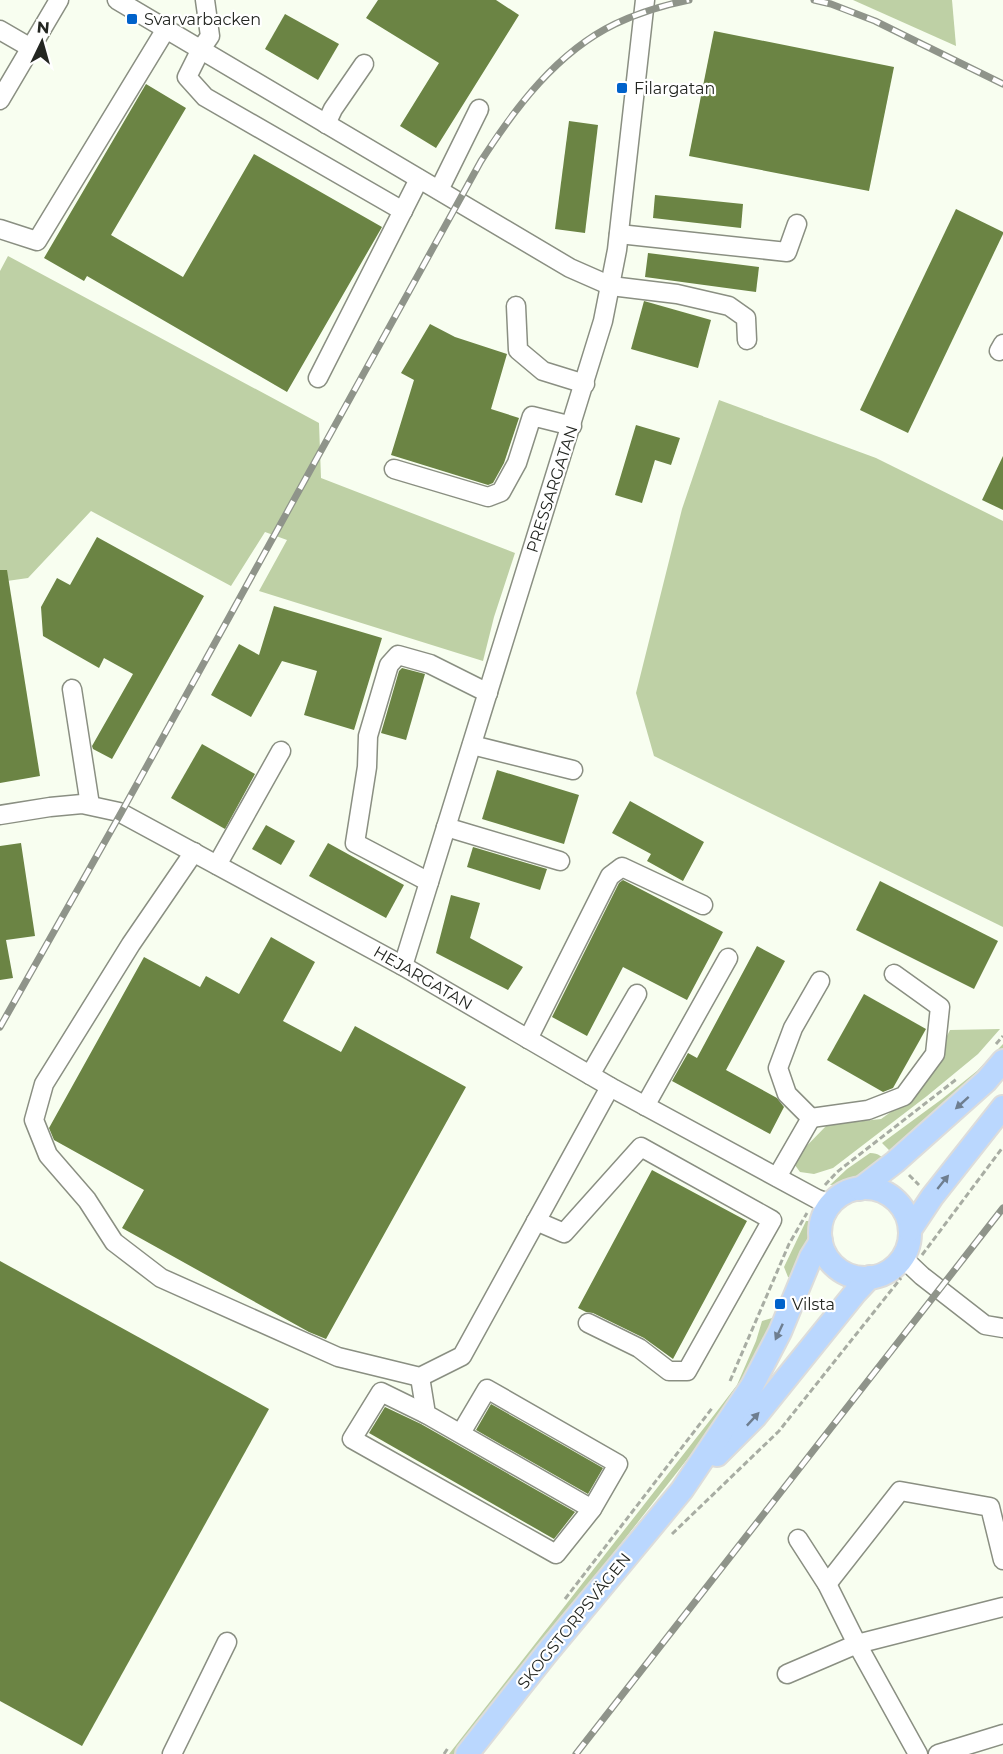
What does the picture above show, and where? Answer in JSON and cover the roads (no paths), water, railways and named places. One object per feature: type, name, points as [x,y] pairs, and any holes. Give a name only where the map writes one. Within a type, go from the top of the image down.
[{"type":"main road","points":[[860,1189],[895,1162],[986,1081],[997,1055]]},
{"type":"main road","points":[[910,1230],[932,1197],[1003,1107]]},
{"type":"main road","points":[[860,1189],[876,1189],[891,1196],[906,1214],[910,1230],[907,1262],[870,1277],[856,1276],[839,1269],[827,1257],[821,1240],[824,1202],[860,1189]]},
{"type":"main road","name":"SKOGSTORPSVÄGEN","points":[[682,1490],[752,1386],[780,1332],[811,1257],[821,1240]]},
{"type":"main road","name":"SKOGSTORPSVÄGEN","points":[[459,1749],[546,1654],[682,1490],[755,1417],[870,1277]]},
{"type":"street","points":[[0,100],[59,0]]},
{"type":"street","points":[[117,0],[570,268],[611,286],[676,294],[729,306],[746,318],[747,340]]},
{"type":"street","points":[[205,0],[210,36],[187,77],[205,97],[403,211]]},
{"type":"street","name":"PRESSARGATAN","points":[[403,966],[603,321],[619,234],[645,0]]},
{"type":"street","points":[[0,229],[37,241],[166,29]]},
{"type":"street","points":[[0,30],[31,48]]},
{"type":"street","points":[[326,124],[333,109],[364,64]]},
{"type":"street","points":[[439,190],[479,108]]},
{"type":"street","points":[[318,378],[419,179]]},
{"type":"street","points":[[619,234],[787,252],[797,224]]},
{"type":"street","points":[[516,306],[518,350],[543,371],[585,384]]},
{"type":"street","points":[[394,469],[488,497],[501,492],[517,463],[532,416],[572,426]]},
{"type":"street","points":[[429,882],[356,843],[368,767],[368,736],[389,665],[398,655],[430,664],[488,693]]},
{"type":"street","points":[[72,688],[90,805]]},
{"type":"street","points":[[471,745],[573,770]]},
{"type":"street","points":[[217,865],[281,751]]},
{"type":"street","name":"HEJARGATAN","points":[[0,815],[82,804],[119,812],[403,966],[610,1087],[824,1202]]},
{"type":"street","points":[[446,827],[560,861]]},
{"type":"street","points":[[194,852],[131,944],[44,1084],[34,1120],[48,1155],[87,1200],[114,1242],[161,1278],[338,1357],[420,1377],[462,1356],[610,1087]]},
{"type":"street","points":[[528,1039],[610,876],[622,867],[703,905]]},
{"type":"street","points":[[645,1106],[728,958]]},
{"type":"street","points":[[811,1118],[868,1110],[904,1096],[935,1054],[940,1007],[894,974]]},
{"type":"street","points":[[811,1118],[787,1094],[778,1068],[793,1028],[820,981]]},
{"type":"street","points":[[590,1075],[637,994]]},
{"type":"street","points":[[777,1177],[811,1118]]},
{"type":"street","points":[[536,1221],[564,1233],[641,1147],[772,1220],[687,1371],[669,1371],[639,1348],[588,1323]]},
{"type":"street","points":[[907,1262],[985,1325],[1003,1328]]},
{"type":"street","points":[[420,1377],[426,1414]]},
{"type":"street","points":[[461,1433],[487,1389],[618,1464],[592,1509],[556,1554],[352,1438],[381,1392],[461,1433],[592,1509]]},
{"type":"street","points":[[827,1584],[900,1491],[990,1507],[1003,1560]]},
{"type":"street","points":[[798,1539],[827,1584],[857,1644],[918,1754]]},
{"type":"street","points":[[788,1674],[857,1644],[1003,1608]]},
{"type":"street","points":[[172,1754],[227,1642]]},
{"type":"street","points":[[938,1754],[1003,1734]]},
{"type":"railway","points":[[0,1027],[494,141],[539,83],[574,50],[624,20],[689,0]]},
{"type":"railway","points":[[814,0],[875,21],[1003,84]]},
{"type":"railway","points":[[576,1754],[1003,1208]]},
{"type":"place","name":"Svarvarbacken","points":[[132,19]]},
{"type":"place","name":"Filargatan","points":[[622,88]]},
{"type":"place","name":"Vilsta","points":[[780,1304]]}]
